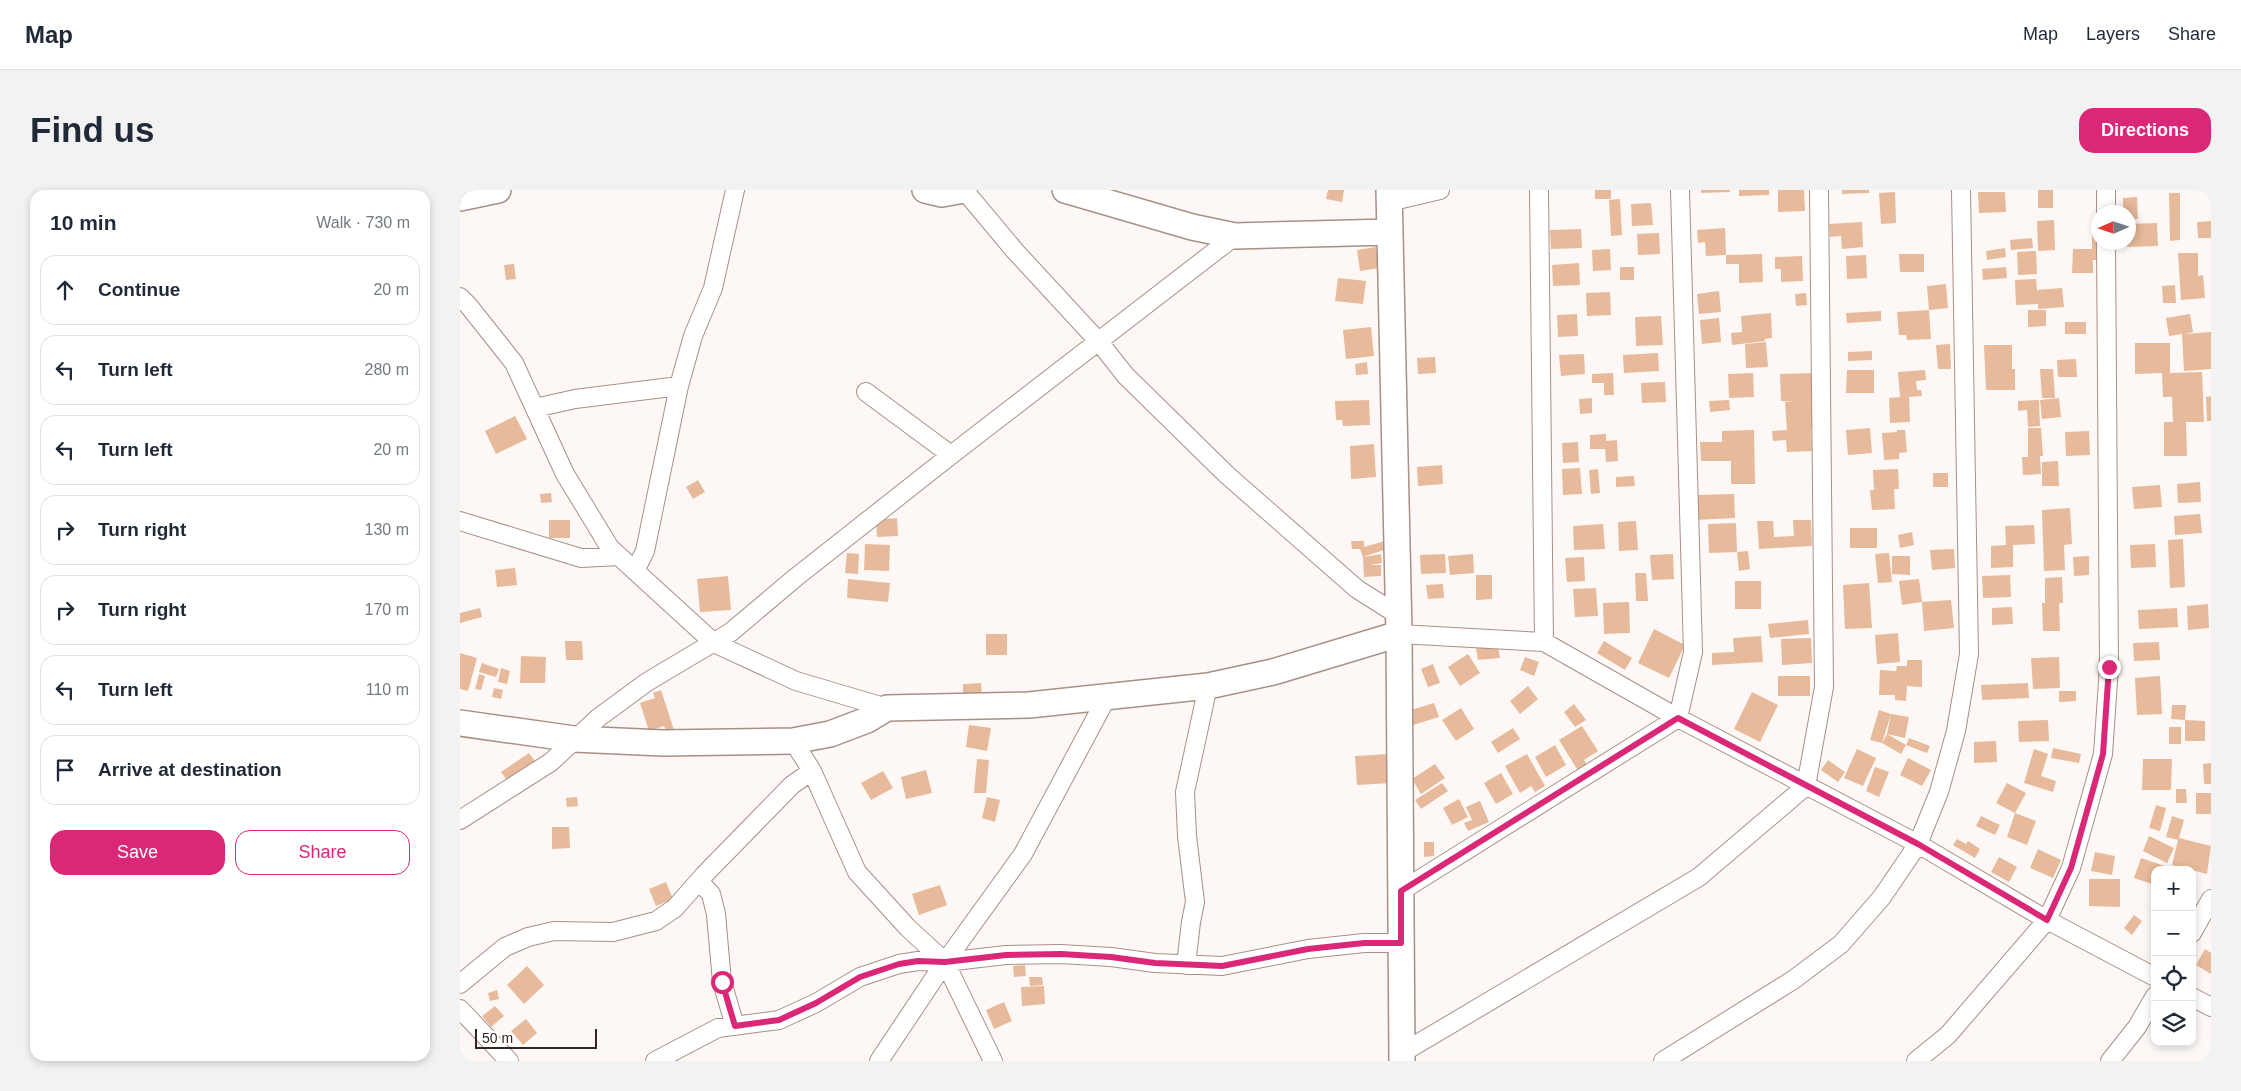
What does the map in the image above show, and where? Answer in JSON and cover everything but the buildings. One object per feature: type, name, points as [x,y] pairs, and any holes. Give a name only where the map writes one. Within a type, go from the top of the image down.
[{"type":"street","points":[[460,198],[498,190]]},
{"type":"street","points":[[635,571],[645,551],[679,386],[693,336],[714,288],[735,190]]},
{"type":"street","points":[[925,190],[942,194],[964,190],[1015,251],[1099,342],[1126,376],[1227,475],[1398,624]]},
{"type":"street","points":[[1065,190],[1192,227],[1234,236],[1390,232]]},
{"type":"street","points":[[1402,1057],[1398,624],[1389,196],[1440,190]]},
{"type":"street","points":[[1540,190],[1544,642]]},
{"type":"street","points":[[1401,891],[1678,718],[1693,652],[1680,190]]},
{"type":"street","points":[[1402,1057],[1699,876],[1806,786],[1824,687],[1819,190]]},
{"type":"street","points":[[1663,1061],[1793,980],[1841,944],[1882,897],[1918,844],[1939,792],[1956,731],[1969,654],[1961,190]]},
{"type":"street","points":[[2106,190],[2106,205]]},
{"type":"street","points":[[460,820],[551,762],[598,718],[648,682],[731,632],[795,578],[951,454],[1099,342],[1234,236]]},
{"type":"street","points":[[1916,1061],[1948,1036],[2047,920],[2071,868],[2103,754],[2109,667],[2106,250]]},
{"type":"street","points":[[460,298],[468,305],[514,363],[565,474],[610,548],[714,643],[796,681],[887,708],[1029,705],[1208,686],[1273,672],[1398,624],[1544,642],[1678,718],[1918,844],[2047,920],[2151,975]]},
{"type":"street","points":[[535,408],[575,399],[679,386]]},
{"type":"street","points":[[866,392],[951,454]]},
{"type":"street","points":[[460,522],[582,558],[619,556]]},
{"type":"street","points":[[1186,965],[1195,902],[1187,836],[1185,792],[1208,686]]},
{"type":"street","points":[[880,1061],[945,962],[1023,854],[1107,697]]},
{"type":"street","points":[[460,723],[574,739],[663,743],[793,741],[830,734],[867,720],[887,708]]},
{"type":"street","points":[[793,741],[812,771],[857,872],[908,928],[945,962],[993,1061]]},
{"type":"street","points":[[460,984],[505,947],[528,937],[554,931],[613,932],[656,921],[675,908],[792,785],[812,771]]},
{"type":"street","points":[[699,881],[711,894],[713,901],[716,914],[722,982],[735,1026]]},
{"type":"street","points":[[2196,926],[2211,899]]},
{"type":"street","points":[[655,1061],[675,1056],[718,1028],[779,1020],[816,1003],[860,977],[899,964],[918,961],[945,962],[1006,955],[1061,954],[1111,957],[1155,963],[1222,966],[1308,949],[1364,943],[1401,943]]},
{"type":"street","points":[[2196,999],[2211,1007]]},
{"type":"street","points":[[2110,1061],[2137,1027],[2152,1001]]},
{"type":"street","points":[[460,1009],[509,1061]]},
{"type":"route","points":[[722,982],[735,1026],[779,1020],[816,1003],[860,977],[899,964],[918,961],[945,962],[1006,955],[1061,954],[1111,957],[1155,963],[1222,966],[1308,949],[1364,943],[1401,943],[1401,891],[1678,718],[1918,844],[2047,920],[2071,868],[2103,754],[2109,667]]}]
